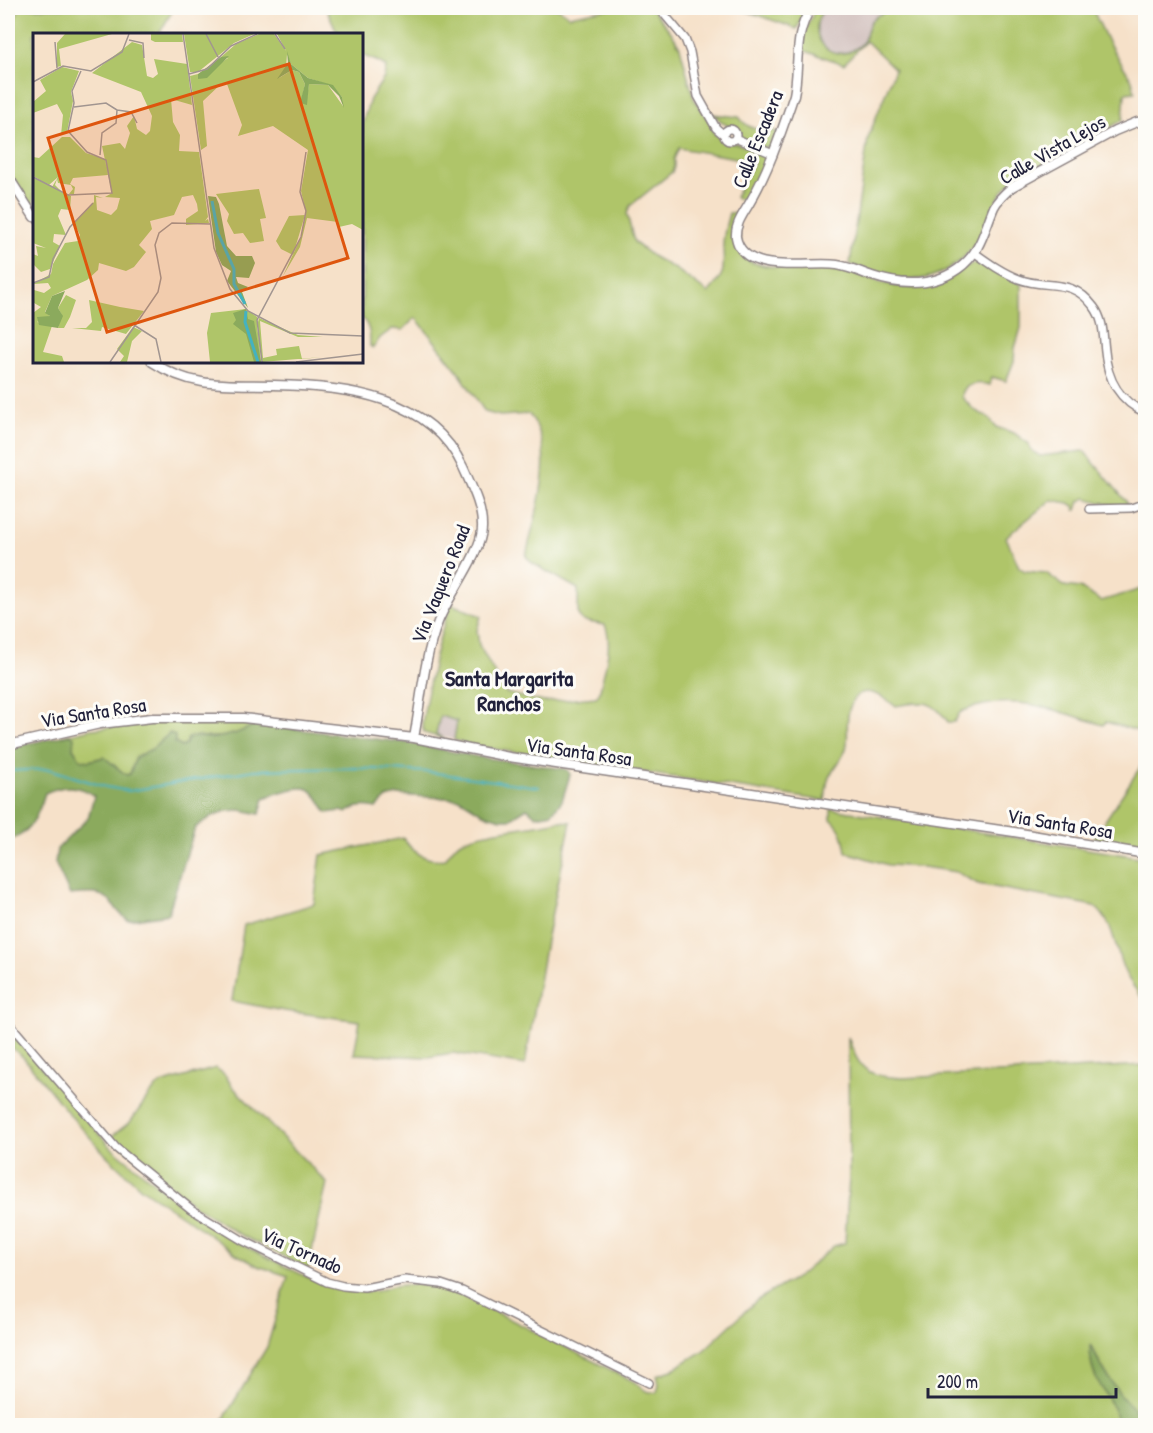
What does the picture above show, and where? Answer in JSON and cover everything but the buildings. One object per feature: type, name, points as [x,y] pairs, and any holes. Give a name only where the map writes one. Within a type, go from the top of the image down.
[{"type":"street","points":[[659,8],[685,39],[690,52],[698,96],[710,117],[726,132],[729,141],[735,138],[773,154]]},
{"type":"street","name":"Calle Escadera","points":[[740,246],[736,237],[737,227],[762,181],[794,95],[797,83],[799,34],[811,8]]},
{"type":"street","name":"Calle Vista Lejos","points":[[740,246],[752,258],[767,263],[839,265],[886,281],[913,284],[936,280],[967,262],[975,253],[995,206],[1001,196],[1012,186],[1115,131],[1137,122],[1146,121]]},
{"type":"street","points":[[8,176],[33,215]]},
{"type":"street","points":[[975,253],[1017,279],[1067,287],[1088,300],[1100,317],[1104,331],[1107,370],[1113,385],[1122,397],[1136,409],[1146,413]]},
{"type":"street","name":"Via Vaquero Road","points":[[154,363],[176,376],[201,383],[305,386],[372,396],[393,402],[426,420],[450,446],[468,478],[482,520],[482,533],[445,608],[433,638],[414,738]]},
{"type":"street","points":[[1089,509],[1131,508],[1146,503]]},
{"type":"street","name":"Via Santa Rosa","points":[[8,745],[100,724],[152,718],[243,718],[414,738],[509,758],[1146,854]]},
{"type":"street","name":"Via Tornado","points":[[8,1022],[117,1148],[191,1209],[242,1240],[327,1282],[344,1286],[364,1288],[405,1280],[441,1284],[462,1291],[649,1383]]},
{"type":"shaded area","points":[[816,8],[894,8],[844,64],[802,43]]},
{"type":"shaded area","points":[[439,716],[457,721],[454,740],[436,734]]},
{"type":"green space","points":[[20,8],[174,8],[160,33],[33,33],[33,208],[8,171],[8,32]]},
{"type":"green space","points":[[326,8],[558,8],[569,16],[611,8],[651,8],[680,47],[694,99],[710,122],[714,133],[725,143],[736,143],[763,153],[767,160],[747,200],[737,199],[735,197],[753,161],[679,148],[672,172],[630,206],[627,214],[634,242],[652,256],[677,270],[708,293],[723,271],[726,225],[729,213],[734,213],[738,216],[735,224],[746,259],[754,263],[785,267],[828,267],[891,285],[917,287],[939,283],[968,265],[981,262],[1021,284],[1021,328],[1014,361],[1006,381],[992,377],[990,385],[968,386],[962,397],[974,410],[988,417],[996,427],[1014,433],[1040,456],[1084,451],[1126,501],[1127,505],[1113,506],[1086,498],[1080,501],[1075,510],[1074,506],[1069,503],[1051,500],[1006,537],[1019,567],[1025,571],[1046,573],[1064,586],[1080,588],[1101,601],[1145,588],[1145,733],[1106,722],[1103,725],[1044,707],[1014,703],[984,705],[969,709],[960,713],[954,722],[948,722],[931,705],[919,703],[895,706],[880,696],[866,692],[855,698],[851,705],[847,720],[846,749],[829,777],[825,801],[475,746],[454,740],[457,721],[440,716],[436,734],[445,739],[424,733],[422,724],[430,678],[451,604],[481,616],[477,630],[479,645],[506,693],[544,702],[596,697],[599,694],[607,660],[608,641],[605,625],[583,621],[578,615],[578,589],[532,563],[526,556],[539,503],[544,464],[538,429],[529,414],[500,416],[485,412],[458,371],[417,319],[414,319],[403,330],[392,329],[380,338],[373,348],[370,346],[370,334],[363,319],[363,122],[370,99],[384,78],[386,67],[363,55],[363,33],[338,33]]},
{"type":"green space","points":[[738,8],[806,8],[797,29]]},
{"type":"green space","points":[[816,8],[825,8],[819,17],[817,26],[822,43],[836,53],[845,53],[859,46],[864,40],[871,21],[891,8],[1092,8],[1108,42],[1132,80],[1135,92],[1125,93],[1123,120],[1010,183],[997,201],[974,245],[950,268],[919,279],[901,280],[886,277],[850,264],[868,138],[895,69],[866,41],[844,64],[802,50],[803,34]]},
{"type":"green space","points":[[712,114],[739,117],[752,128],[778,132],[771,146],[766,148],[739,138],[736,129],[729,127]]},
{"type":"green space","points":[[175,720],[219,720],[255,724],[228,736],[197,736],[182,748],[175,743],[170,733],[152,749],[136,757],[130,774],[126,775],[104,757],[89,761],[80,760],[73,748],[70,734],[91,729]]},
{"type":"green space","points":[[255,724],[409,743],[479,757],[565,769],[570,775],[562,801],[552,813],[536,816],[527,808],[510,819],[484,814],[460,799],[397,795],[387,798],[376,808],[361,807],[347,813],[341,811],[327,813],[320,800],[306,788],[274,794],[264,798],[260,814],[241,810],[226,811],[211,817],[195,828],[168,914],[128,920],[104,896],[70,895],[55,863],[57,849],[88,818],[94,796],[88,792],[70,787],[58,788],[45,793],[40,808],[28,829],[16,838],[8,840],[8,748],[70,734],[74,737],[73,748],[80,759],[89,761],[104,757],[126,775],[130,774],[136,757],[152,749],[170,733],[175,736],[175,743],[182,747],[188,738],[225,737]]},
{"type":"green space","points":[[1145,760],[1145,849],[1095,841],[1095,836]]},
{"type":"green space","points":[[831,809],[1145,858],[1145,1002],[1126,974],[1106,920],[1094,906],[978,884],[956,872],[888,865],[846,852],[842,834],[831,819]]},
{"type":"green space","points":[[559,821],[571,822],[546,941],[525,1065],[453,1053],[428,1057],[354,1054],[360,1021],[284,1011],[232,1001],[244,925],[314,904],[321,855],[403,838],[411,848],[426,858],[445,859],[459,842],[471,837]]},
{"type":"green space","points":[[15,1037],[111,1147],[193,1214],[238,1243],[315,1281],[335,1288],[358,1292],[416,1284],[440,1288],[466,1297],[633,1381],[646,1391],[656,1393],[659,1384],[657,1375],[672,1370],[703,1351],[757,1300],[799,1276],[834,1246],[845,1243],[849,1177],[848,1037],[861,1065],[873,1073],[891,1077],[1145,1065],[1145,1419],[1121,1395],[1091,1346],[1093,1367],[1112,1405],[1117,1425],[220,1425],[267,1347],[288,1276],[258,1266],[236,1254],[141,1188],[106,1155],[24,1058],[12,1048]]},
{"type":"green space","points":[[216,1068],[327,1183],[308,1269],[237,1233],[195,1206],[111,1137],[131,1121],[160,1084]]},
{"type":"green space","points":[[1090,1345],[1107,1376],[1128,1404],[1145,1419],[1145,1425],[1117,1425],[1112,1406],[1093,1370]]},
{"type":"waterway","points":[[8,771],[49,769],[106,787],[129,791],[254,770],[355,768],[428,772],[539,787]]},
{"type":"district","name":"Santa Margarita Ranchos","points":[[509,690]]}]
